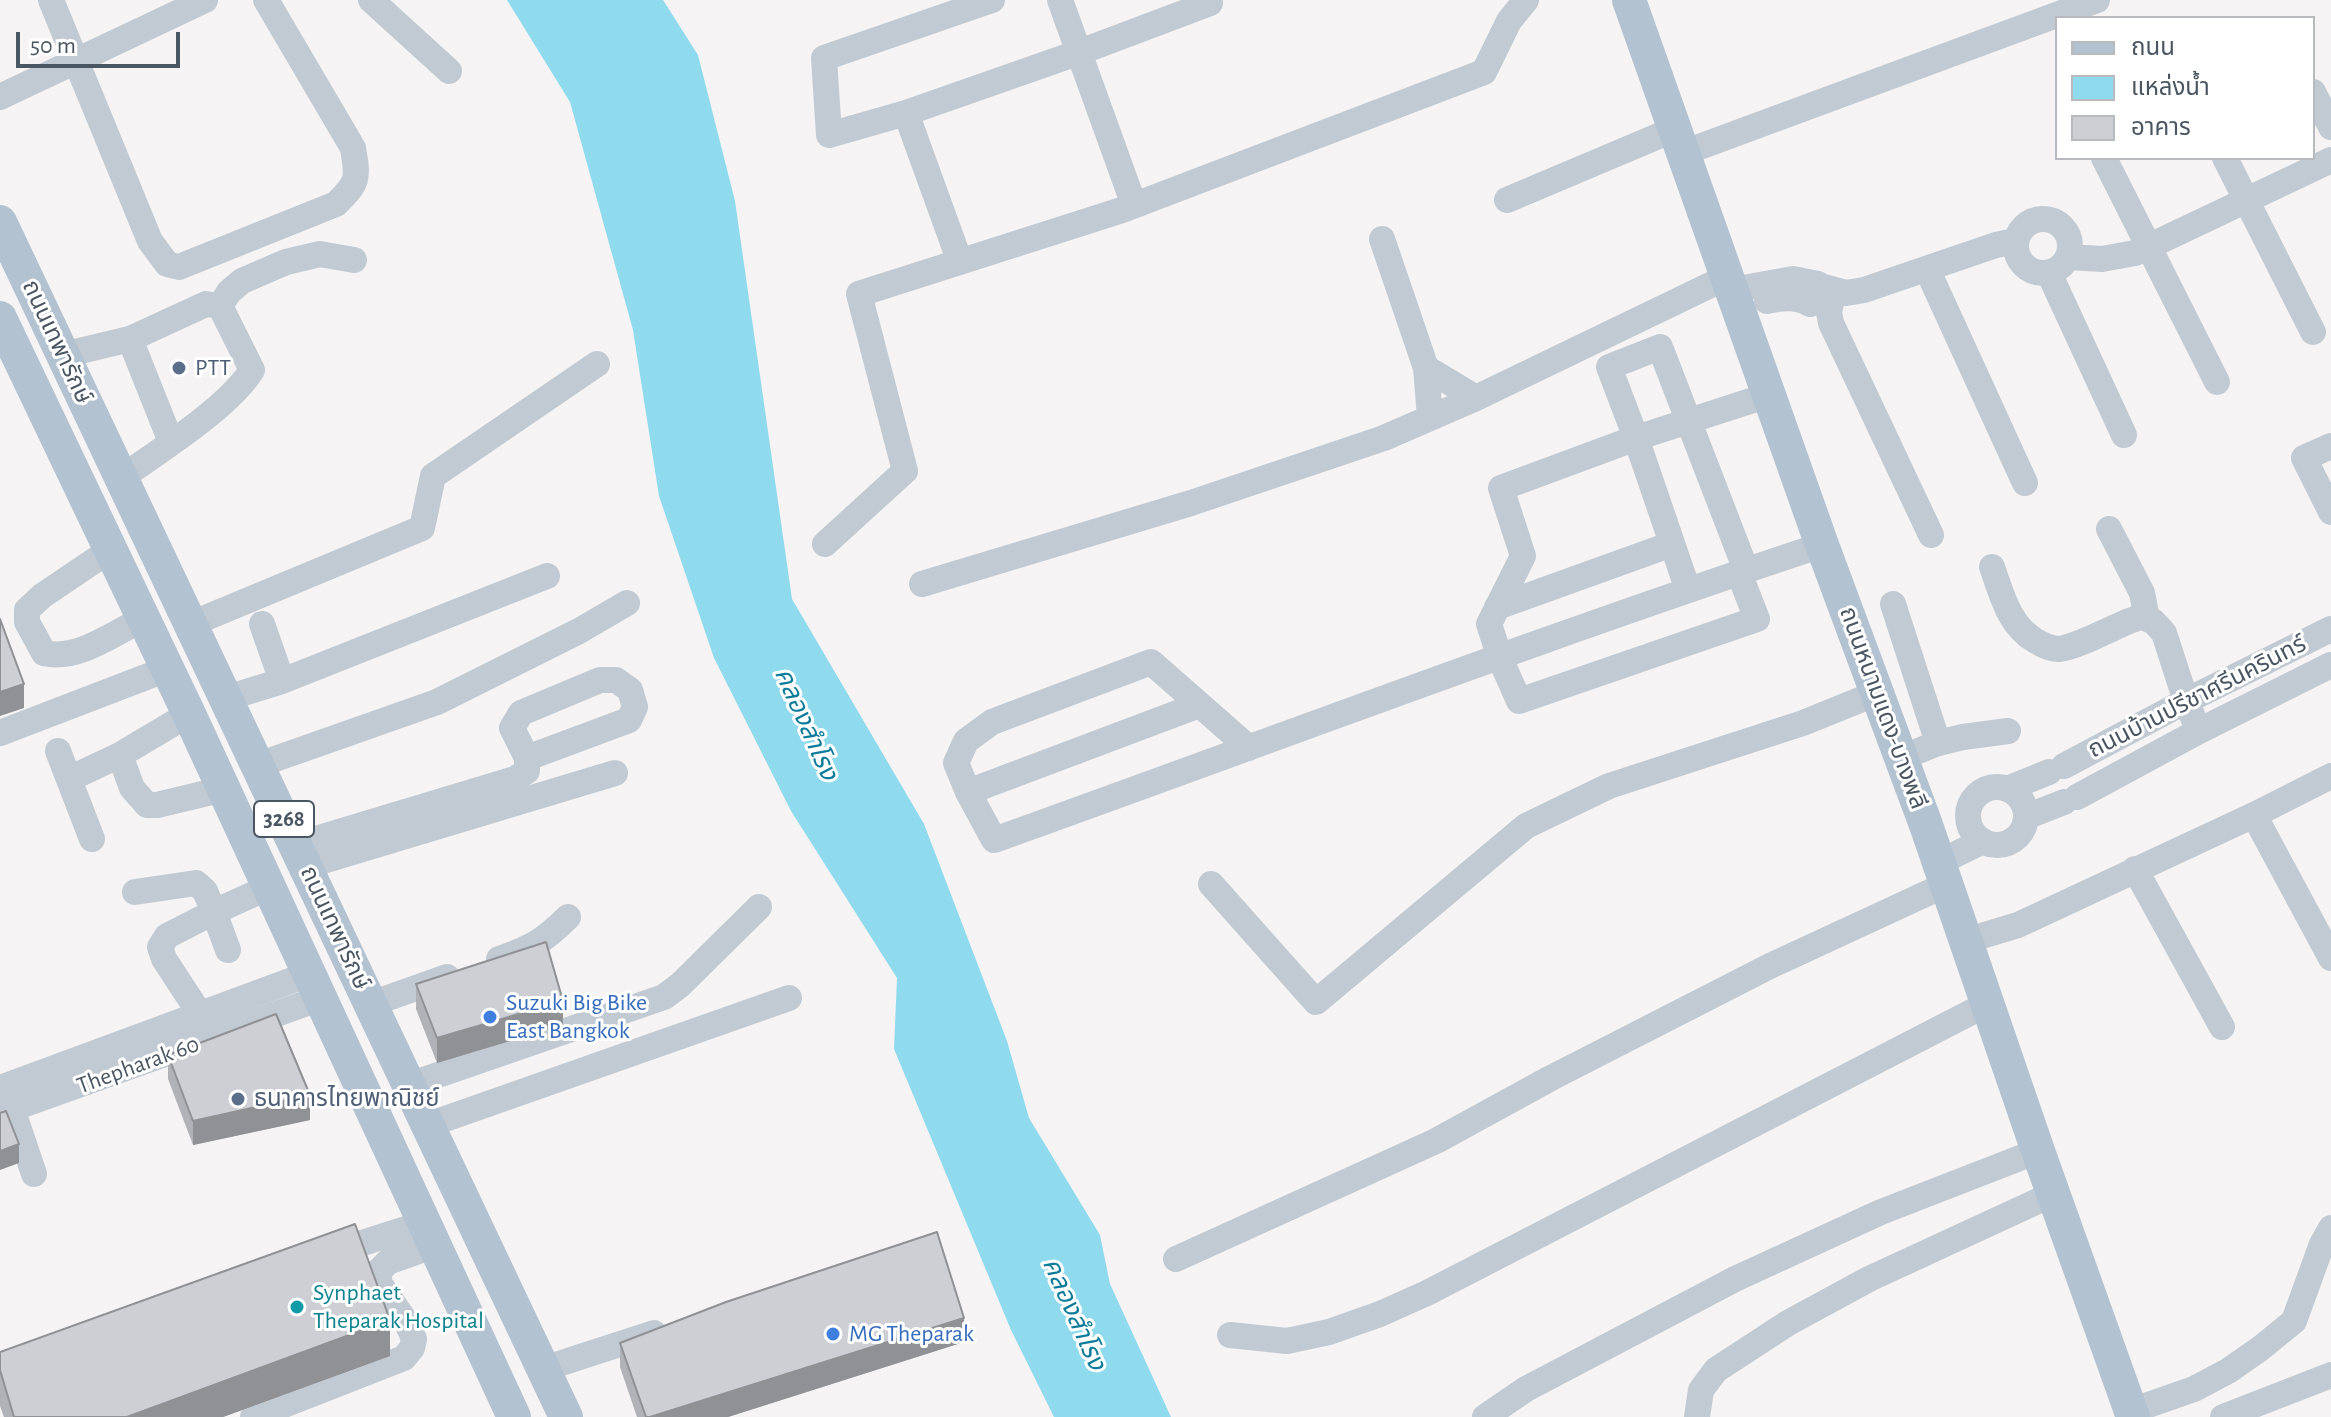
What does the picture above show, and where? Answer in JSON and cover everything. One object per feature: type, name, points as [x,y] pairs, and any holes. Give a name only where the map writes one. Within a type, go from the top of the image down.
[{"type":"main road","name":"ถนนหนามแดง-บางพลี","points":[[1629,0],[1822,545],[1926,825],[2132,1414]]},
{"type":"main road","name":"ถนนเทพารักษ์","points":[[0,222],[566,1417]]},
{"type":"main road","name":"ถนนเทพารักษ์","points":[[0,318],[189,714],[514,1417]]},
{"type":"street","points":[[51,0],[150,241],[167,264],[179,267],[336,204],[353,188],[357,172],[353,148],[266,0]]},
{"type":"street","points":[[0,97],[205,0]]},
{"type":"street","points":[[371,0],[449,71]]},
{"type":"street","points":[[992,0],[824,58],[829,135],[906,113],[1080,52],[1212,1]]},
{"type":"street","points":[[1060,0],[1134,205]]},
{"type":"street","points":[[825,544],[905,471],[859,294],[1134,205],[1484,72],[1509,21],[1526,0]]},
{"type":"street","points":[[1507,200],[2097,0]]},
{"type":"street","points":[[2315,96],[2331,127]]},
{"type":"street","points":[[906,113],[960,262]]},
{"type":"street","points":[[2105,160],[2217,382]]},
{"type":"street","points":[[2226,160],[2313,332]]},
{"type":"street","points":[[2124,435],[2059,265],[2071,243],[2066,231],[2057,222],[2044,218],[2031,221],[2020,229],[2015,241],[2017,255],[2024,266],[2036,273],[2059,265],[2114,258],[2135,253],[2331,160]]},
{"type":"street","points":[[1382,239],[1426,368],[1430,417]]},
{"type":"street","points":[[922,584],[1191,503],[1384,438],[1732,291],[1793,279],[1842,311],[1864,290],[2015,241]]},
{"type":"street","points":[[220,306],[229,292],[242,281],[286,262],[320,254],[354,260]]},
{"type":"street","points":[[1927,269],[2025,483]]},
{"type":"street","points":[[1822,297],[1831,323],[1931,535]]},
{"type":"street","points":[[63,355],[130,339],[206,304],[220,306]]},
{"type":"street","points":[[121,478],[206,416],[246,381],[252,370],[220,306]]},
{"type":"street","points":[[130,339],[171,442]]},
{"type":"street","points":[[1688,590],[1636,438],[1609,367],[1660,347],[1688,421],[1742,572],[1757,619],[1519,701],[1489,624],[1523,556],[1501,488],[1636,438],[1688,421],[1769,395]]},
{"type":"street","points":[[191,624],[422,528],[433,476],[597,364]]},
{"type":"street","points":[[1426,368],[1476,398]]},
{"type":"street","points":[[2331,446],[2304,458],[2331,512]]},
{"type":"street","points":[[2109,529],[2142,593],[2147,619]]},
{"type":"street","points":[[1497,607],[1672,544]]},
{"type":"street","points":[[1249,748],[1151,662],[992,722],[966,741],[956,763],[994,840],[1688,590],[1822,545]]},
{"type":"street","points":[[110,550],[42,596],[27,610],[27,622],[44,653],[59,656],[76,652],[143,619]]},
{"type":"street","points":[[1992,567],[2006,607],[2016,624],[2043,645],[2058,649],[2141,617],[2153,621],[2164,633],[2199,731]]},
{"type":"street","points":[[227,698],[282,681],[547,576]]},
{"type":"street","points":[[258,765],[437,702],[579,631],[627,603]]},
{"type":"street","points":[[1893,604],[1938,743]]},
{"type":"street","points":[[262,624],[282,681]]},
{"type":"street","name":"ถนนบ้านปรีชาศรีนครินทร์","points":[[2007,789],[2056,769],[2331,629]]},
{"type":"street","name":"ถนนบ้านปรีชาศรีนครินทร์","points":[[2026,817],[2070,800],[2331,665]]},
{"type":"street","points":[[0,733],[167,669]]},
{"type":"street","points":[[1211,884],[1316,1002],[1526,826],[1609,786],[1803,723],[1877,693]]},
{"type":"street","points":[[968,792],[1199,705]]},
{"type":"street","points":[[69,779],[120,755],[189,714]]},
{"type":"street","points":[[1901,758],[1938,743],[2008,731]]},
{"type":"street","points":[[58,751],[92,839]]},
{"type":"street","points":[[120,755],[132,788],[147,805],[224,789]]},
{"type":"street","points":[[301,855],[515,779],[527,771],[527,758]]},
{"type":"street","points":[[301,855],[615,773]]},
{"type":"street","points":[[1965,941],[2018,925],[2331,776]]},
{"type":"street","points":[[1926,825],[1969,808],[1980,793],[1998,787],[2015,793],[2022,801],[2026,817],[2023,829],[2010,842],[1992,844],[1983,841],[1969,823],[1969,808]]},
{"type":"street","points":[[2254,815],[2331,958]]},
{"type":"street","points":[[1176,1259],[1436,1141],[1942,874],[1983,841]]},
{"type":"street","points":[[2135,869],[2222,1027]]},
{"type":"street","points":[[135,892],[196,883],[205,891],[228,950]]},
{"type":"street","points":[[200,1014],[164,959],[160,947],[167,936],[269,887]]},
{"type":"street","points":[[409,1085],[664,997],[759,907]]},
{"type":"street","points":[[371,1004],[529,948],[549,936],[568,917]]},
{"type":"street","name":"Thepharak 60","points":[[91,1068],[200,1014],[315,986]]},
{"type":"street","name":"Thepharak 60","points":[[3,1095],[91,1068],[315,986]]},
{"type":"street","points":[[428,1125],[789,998]]},
{"type":"street","points":[[1230,1335],[1287,1341],[1329,1332],[1380,1314],[1441,1286],[1987,1004]]},
{"type":"street","points":[[3,1095],[34,1174]]},
{"type":"street","points":[[1496,1415],[1526,1389],[1735,1279],[1881,1212],[2038,1151]]},
{"type":"street","points":[[1687,1417],[1697,1417],[1701,1390],[1716,1370],[1788,1323],[1869,1279],[2053,1194]]},
{"type":"street","points":[[2132,1414],[2194,1389],[2228,1371],[2294,1321],[2322,1244],[2331,1228]]},
{"type":"street","points":[[308,1259],[430,1234]]},
{"type":"street","points":[[253,1417],[404,1358],[412,1348],[414,1339],[379,1283],[379,1271],[430,1234]]},
{"type":"street","points":[[543,1369],[680,1325]]},
{"type":"street","points":[[2223,1417],[2331,1375]]},
{"type":"water","name":"คลองสำโรง","points":[[507,0],[663,0],[698,55],[735,201],[792,599],[924,824],[1007,1041],[1029,1118],[1100,1235],[1110,1284],[1171,1417],[1054,1417],[1011,1330],[894,1049],[897,978],[791,811],[714,658],[659,496],[633,330],[570,102]]},
{"type":"building","points":[[0,619],[24,684],[0,692]]},
{"type":"building","points":[[546,942],[563,1001],[437,1038],[416,984]]},
{"type":"building","name":"ธนาคารไทยพาณิชย์","points":[[276,1014],[310,1095],[193,1121],[168,1055]]},
{"type":"building","points":[[6,1111],[19,1144],[0,1151],[0,1113]]},
{"type":"building","name":"Synphaet Theparak Hospital","points":[[355,1224],[390,1320],[127,1417],[14,1417],[0,1370],[0,1352]]},
{"type":"building","name":"MG Theparak","points":[[937,1232],[964,1318],[646,1417],[620,1343],[726,1302]]},
{"type":"place","name":"PTT","points":[[179,368]]},
{"type":"place","name":"Suzuki Big Bike East Bangkok","points":[[490,1017]]},
{"type":"place","name":"ธนาคารไทยพาณิชย์","points":[[238,1099]]},
{"type":"place","name":"Synphaet Theparak Hospital","points":[[297,1307]]},
{"type":"place","name":"MG Theparak","points":[[833,1334]]}]
